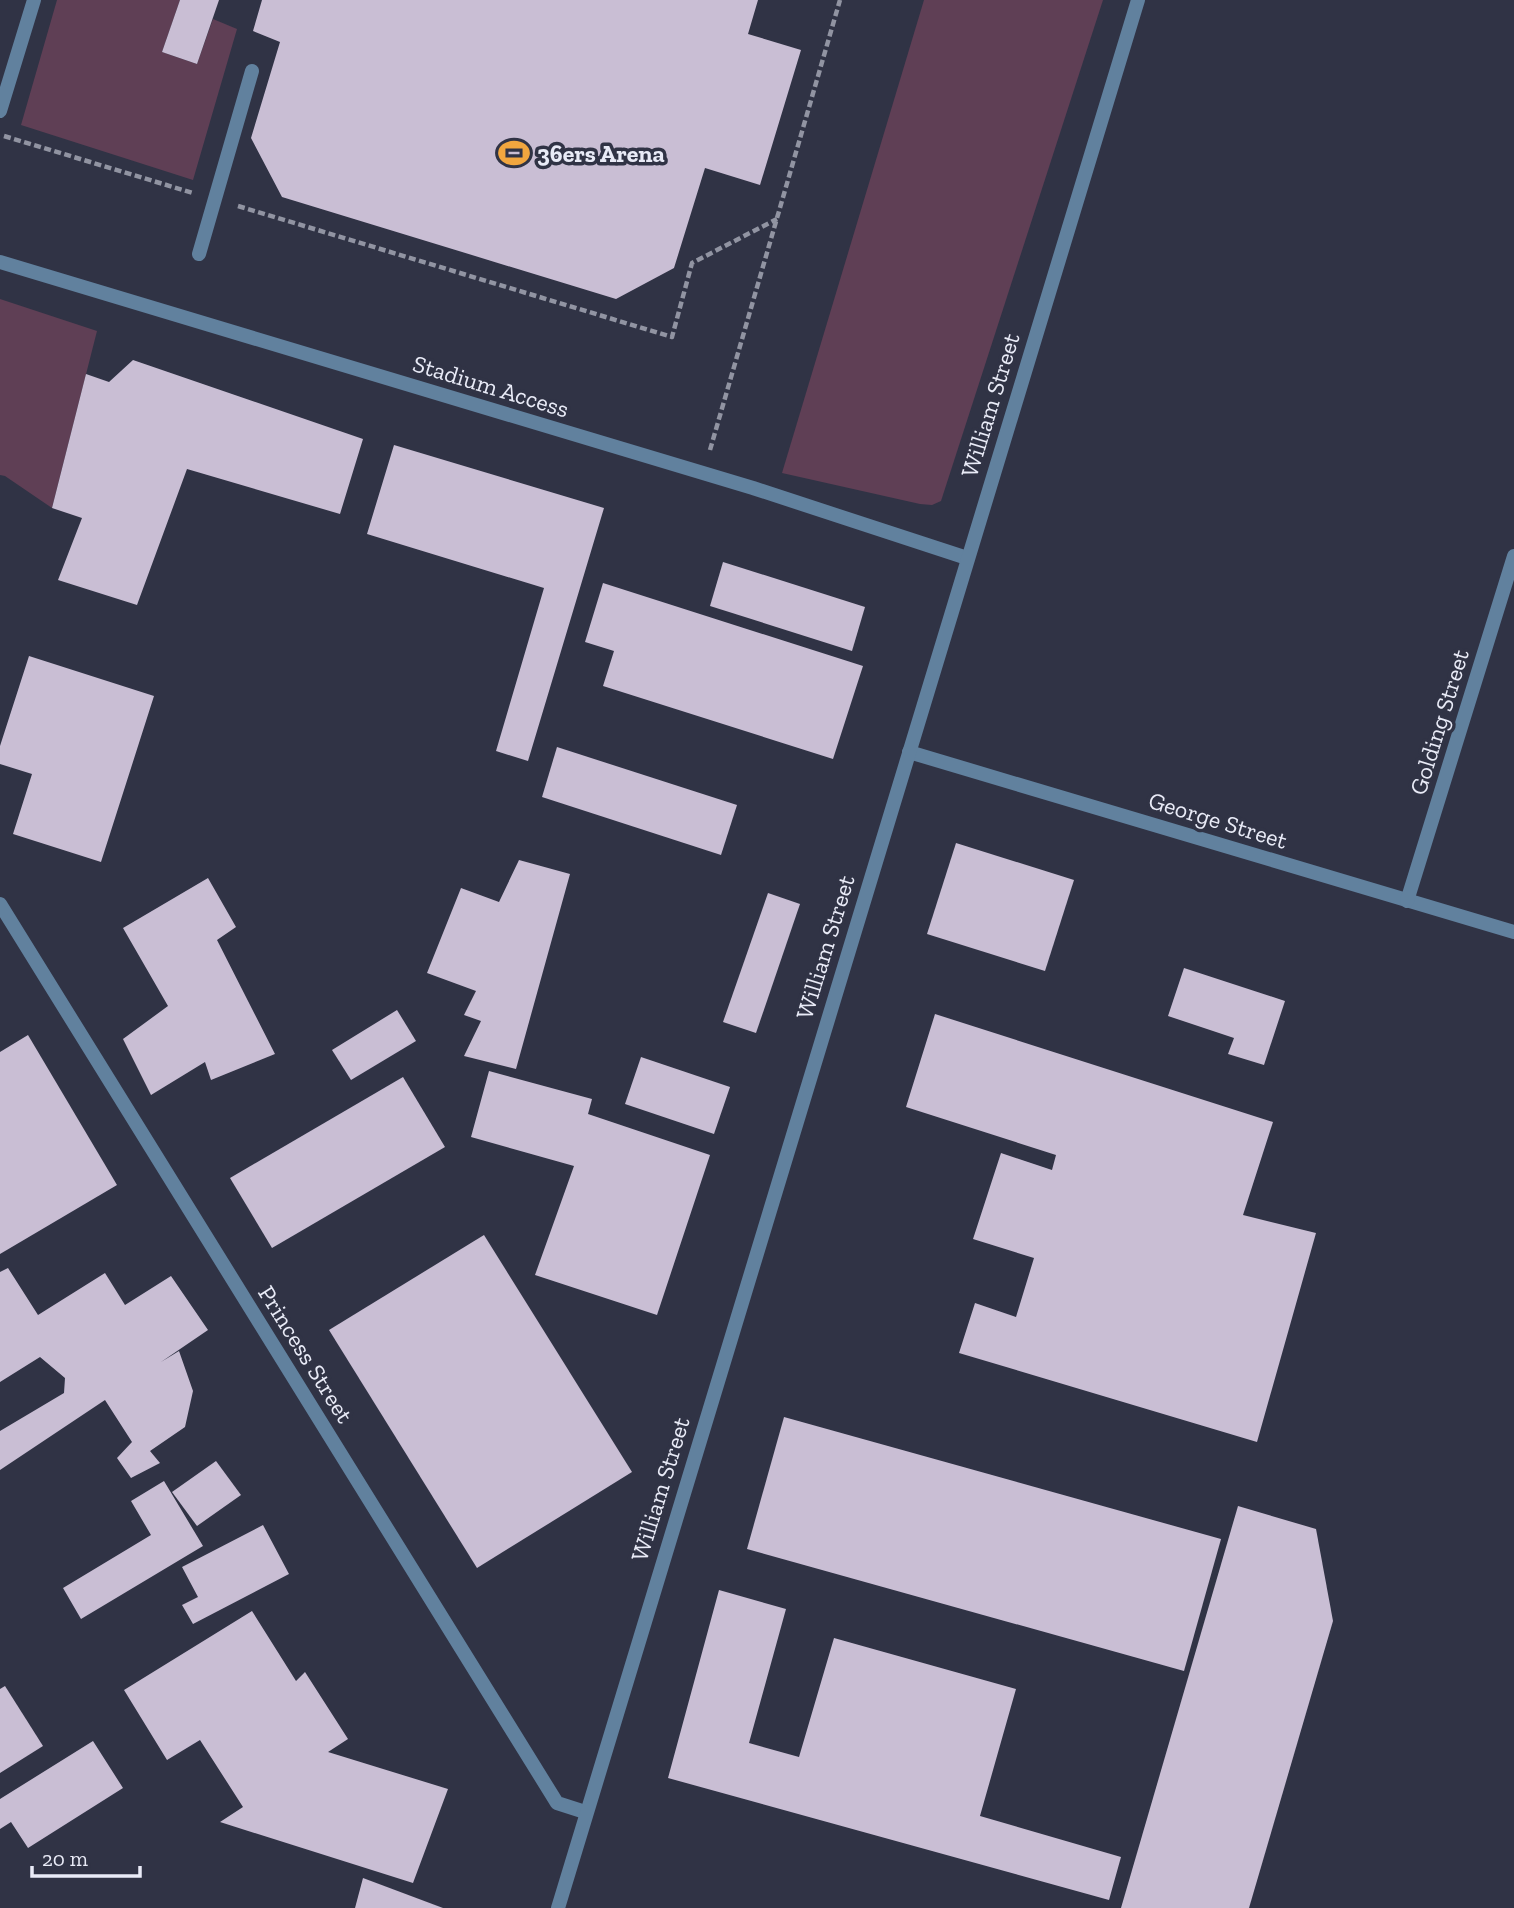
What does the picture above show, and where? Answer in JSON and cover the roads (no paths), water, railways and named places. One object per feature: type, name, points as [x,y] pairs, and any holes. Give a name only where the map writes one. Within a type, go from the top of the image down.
[{"type":"street","points":[[0,111],[34,0]]},
{"type":"street","name":"William Street","points":[[558,1908],[1138,0]]},
{"type":"street","points":[[199,254],[252,71]]},
{"type":"street","name":"Stadium Access","points":[[0,262],[703,474],[967,558]]},
{"type":"street","name":"Golding Street","points":[[1408,901],[1514,556]]},
{"type":"street","name":"George Street","points":[[909,751],[1514,932]]},
{"type":"street","name":"Princess Street","points":[[0,904],[557,1803],[585,1812]]},
{"type":"place","name":"36ers Arena","points":[[514,153]]}]
